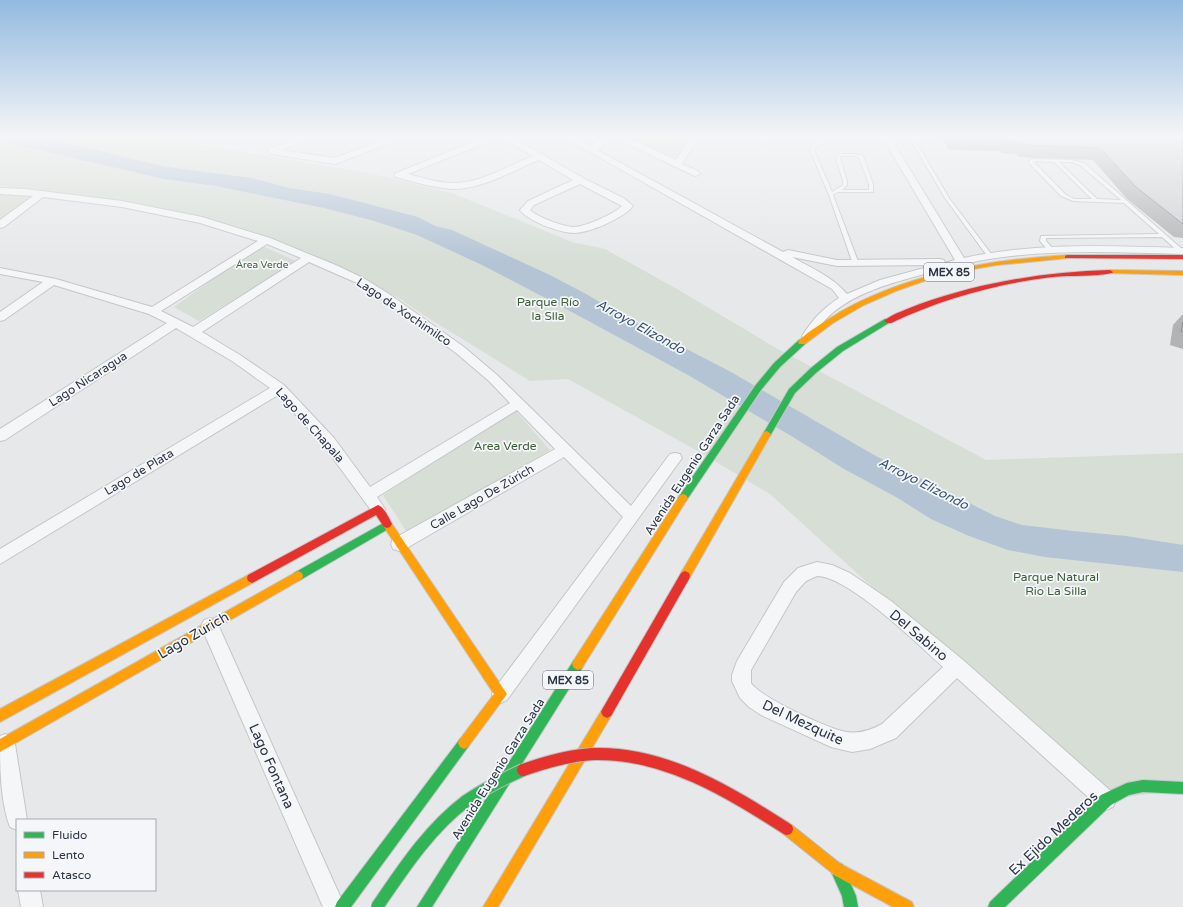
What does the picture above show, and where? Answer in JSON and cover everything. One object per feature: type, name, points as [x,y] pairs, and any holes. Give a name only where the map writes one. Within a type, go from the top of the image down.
[{"type":"main road","name":"Avenida Eugenio Garza Sada","points":[[424,907],[712,452],[754,394],[781,360],[808,336],[850,309],[870,300],[919,280],[966,267],[1052,256],[1182,253]]},
{"type":"main road","name":"MEX 85","points":[[490,907],[624,683],[792,391],[828,358],[855,340],[901,314],[950,295],[982,286],[1059,275],[1124,271],[1183,273]]},
{"type":"main road","name":"Lago de Chapala","points":[[378,509],[399,544],[500,694]]},
{"type":"main road","name":"Lago Zurich","points":[[0,716],[378,509]]},
{"type":"main road","name":"Lago Zurich","points":[[2,745],[387,525]]},
{"type":"main road","points":[[342,907],[500,694]]},
{"type":"main road","points":[[377,907],[406,866],[453,812],[480,792],[516,772],[540,762],[571,756],[608,753],[643,758],[673,768],[710,785],[790,831],[837,868],[874,890],[907,907]]},
{"type":"main road","name":"Ex Ejido Mederos","points":[[995,907],[1106,800],[1127,789],[1143,786],[1183,788]]},
{"type":"main road","points":[[837,868],[852,907]]},
{"type":"street","points":[[413,177],[460,186],[488,177]]},
{"type":"street","points":[[576,177],[622,201],[628,208],[585,228],[575,230],[532,216],[526,212],[526,208],[531,203],[580,180]]},
{"type":"street","points":[[642,177],[776,251],[787,260],[824,279],[836,287],[846,299]]},
{"type":"street","points":[[909,177],[958,262]]},
{"type":"street","name":"Lago de Xochimilco","points":[[0,191],[41,194],[122,204],[171,213],[226,226],[266,240],[355,278],[385,296],[460,350],[493,378],[632,517]]},
{"type":"street","points":[[0,226],[41,194]]},
{"type":"street","points":[[153,311],[266,240]]},
{"type":"street","points":[[808,336],[823,316],[846,299],[903,276],[958,262],[990,256],[1051,250],[1120,249],[1182,253]]},
{"type":"street","points":[[776,251],[821,261],[856,264],[890,262],[958,262]]},
{"type":"street","points":[[193,332],[308,258]]},
{"type":"street","points":[[890,262],[903,276]]},
{"type":"street","name":"Lago de Chapala","points":[[0,271],[52,281],[153,311],[193,332],[236,358],[279,388],[329,442],[378,509]]},
{"type":"street","points":[[0,317],[52,281]]},
{"type":"street","name":"Lago Nicaragua","points":[[0,436],[175,323]]},
{"type":"street","name":"Lago de Plata","points":[[0,557],[279,388]]},
{"type":"street","points":[[368,495],[519,403]]},
{"type":"street","name":"Calle Lago De Zúrich","points":[[399,544],[565,450]]},
{"type":"street","points":[[500,694],[675,458]]},
{"type":"street","name":"Del Sabino","points":[[743,667],[790,587],[797,578],[813,569],[824,569],[859,586],[889,609],[957,666],[1106,800]]},
{"type":"street","name":"Lago Fontana","points":[[210,626],[334,907]]},
{"type":"street","name":"Del Mezquite","points":[[743,667],[740,677],[741,684],[745,691],[758,702],[838,740],[848,743],[859,743],[876,739],[889,731],[957,666]]},
{"type":"street","points":[[2,745],[17,819]]},
{"type":"street","points":[[29,891],[32,907]]},
{"type":"lane","points":[[824,177],[856,264]]},
{"type":"lane","points":[[831,195],[845,185],[844,177]]},
{"type":"lane","points":[[837,191],[871,191],[871,184],[869,177]]},
{"type":"lane","points":[[935,177],[947,198],[990,256]]},
{"type":"lane","points":[[1046,177],[1063,195],[1073,200],[1126,202]]},
{"type":"lane","points":[[1072,177],[1096,201]]},
{"type":"lane","points":[[1097,177],[1182,253]]},
{"type":"lane","points":[[1051,250],[1043,241],[1043,238],[1163,235]]},
{"type":"green space","name":"Parque Natural Rio La Silla","points":[[0,177],[387,177],[452,193],[572,242],[605,249],[677,289],[776,348],[986,460],[1183,453],[1183,789],[1106,800],[770,494],[696,450],[568,379],[530,381],[422,314],[399,298],[334,268],[226,226],[53,196],[0,191]]},
{"type":"green space","points":[[0,194],[35,196],[0,222]]},
{"type":"green space","name":"Área Verde","points":[[260,245],[296,261],[199,321],[174,307]]},
{"type":"green space","name":"Area Verde","points":[[514,409],[550,450],[408,534],[383,495]]},
{"type":"water","name":"Arroyo Elizondo","points":[[157,177],[252,178],[289,188],[330,194],[418,217],[435,226],[452,230],[550,275],[588,295],[623,316],[731,372],[874,455],[995,516],[1022,525],[1126,536],[1183,545],[1183,572],[1045,557],[1008,550],[969,536],[931,519],[896,497],[844,469],[688,375],[482,265],[417,235],[371,220],[324,208],[216,186]]},
{"type":"building","points":[[1127,177],[1183,177],[1183,224],[1136,187]]},
{"type":"traffic: fast","points":[[767,434],[792,391],[814,370],[840,349],[888,321]]},
{"type":"traffic: fast","points":[[683,498],[758,388],[777,365],[802,342]]},
{"type":"traffic: fast","points":[[298,576],[387,525]]},
{"type":"traffic: fast","points":[[424,907],[578,664]]},
{"type":"traffic: fast","points":[[342,907],[464,743]]},
{"type":"traffic: fast","points":[[377,907],[424,842],[446,819],[465,802],[498,782],[523,770]]},
{"type":"traffic: fast","points":[[995,907],[1106,800],[1127,789],[1143,786],[1183,788]]},
{"type":"traffic: fast","points":[[837,869],[849,896],[851,907]]},
{"type":"traffic: slow","points":[[802,342],[831,321],[862,303],[894,289],[927,278],[962,269],[997,263],[1067,257]]},
{"type":"traffic: slow","points":[[1110,272],[1183,273]]},
{"type":"traffic: slow","points":[[685,576],[767,434]]},
{"type":"traffic: slow","points":[[578,664],[683,498]]},
{"type":"traffic: slow","points":[[387,524],[501,694],[464,743]]},
{"type":"traffic: slow","points":[[0,746],[298,576]]},
{"type":"traffic: slow","points":[[0,716],[252,578]]},
{"type":"traffic: slow","points":[[490,907],[607,712]]},
{"type":"traffic: slow","points":[[787,829],[837,869]]},
{"type":"traffic: slow","points":[[837,869],[907,907]]},
{"type":"traffic: jam","points":[[1067,257],[1183,257]]},
{"type":"traffic: jam","points":[[888,321],[941,299],[996,284],[1052,275],[1110,272]]},
{"type":"traffic: jam","points":[[252,578],[378,509],[387,524]]},
{"type":"traffic: jam","points":[[607,712],[685,576]]},
{"type":"traffic: jam","points":[[523,770],[559,758],[594,754],[628,756],[661,764],[694,776],[725,792],[787,829]]},
{"type":"park label","name":"Parque Río la Slla","points":[[548,309]]}]
